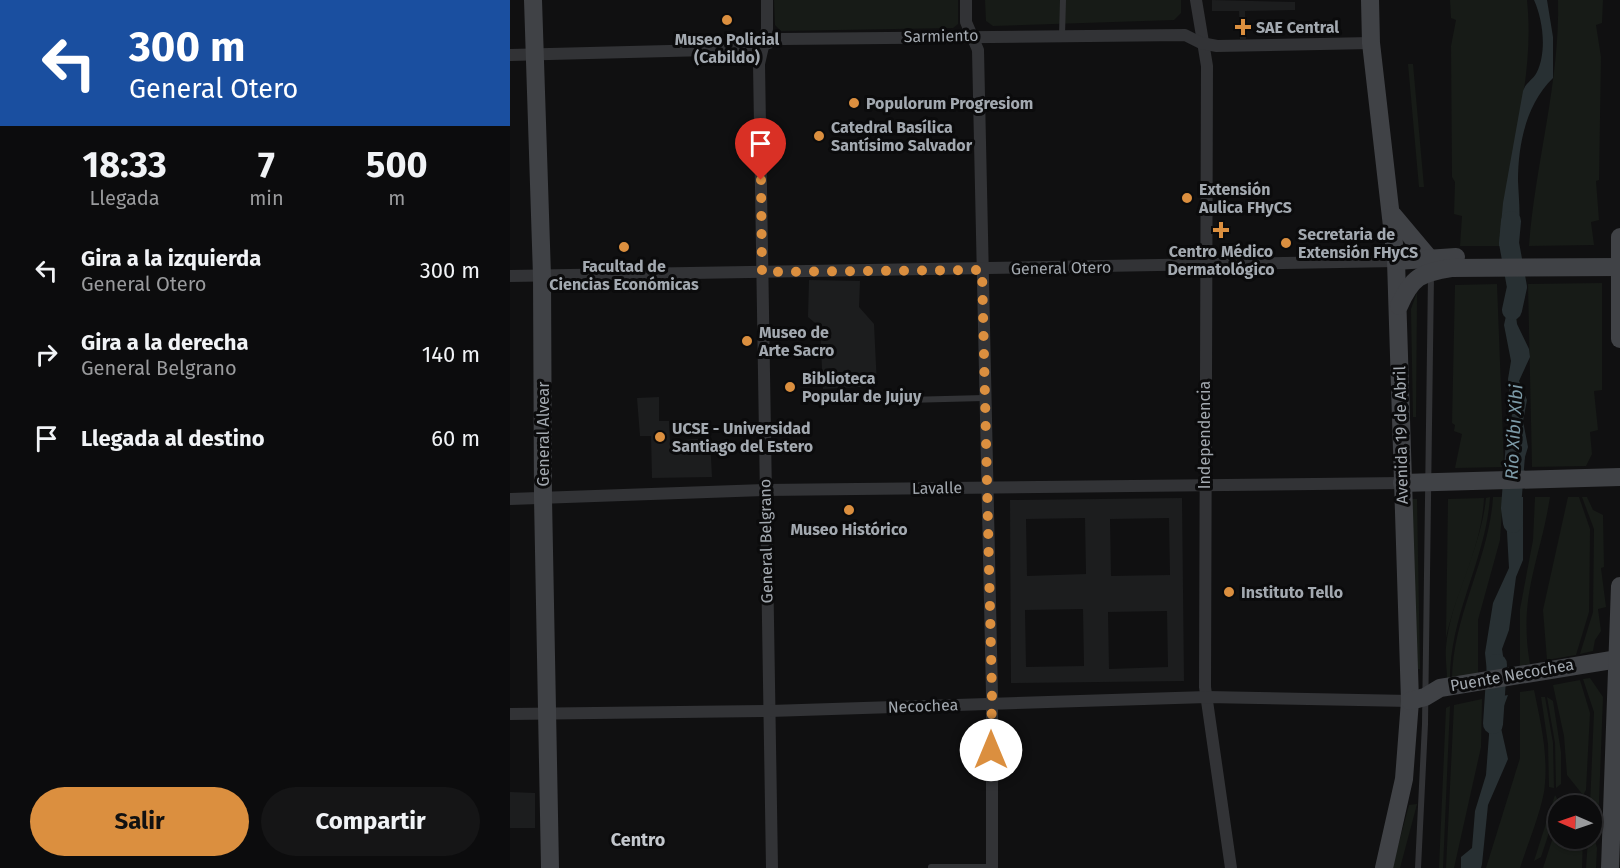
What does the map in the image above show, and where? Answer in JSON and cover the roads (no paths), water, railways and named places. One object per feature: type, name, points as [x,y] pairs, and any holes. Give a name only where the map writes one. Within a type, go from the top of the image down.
[{"type":"main road","name":"General Alvear","points":[[533,0],[542,276],[543,498],[550,868]]},
{"type":"main road","name":"Avenida 19 de Abril","points":[[1370,0],[1371,43],[1393,215],[1398,309],[1402,483],[1425,695],[1384,868]]},
{"type":"main road","points":[[1393,215],[1431,265]]},
{"type":"main road","points":[[1620,237],[1614,261],[1620,339]]},
{"type":"main road","points":[[1396,261],[1431,265],[1614,261]]},
{"type":"main road","points":[[1398,309],[1413,281],[1431,265]]},
{"type":"main road","name":"Lavalle","points":[[1402,483],[1620,477]]},
{"type":"main road","points":[[1613,859],[1620,586]]},
{"type":"main road","name":"Puente Necochea","points":[[1425,695],[1583,662],[1618,658]]},
{"type":"street","name":"General Belgrano","points":[[767,0],[767,29],[759,64],[772,868]]},
{"type":"street","points":[[966,0],[966,22],[978,50],[992,694],[990,703],[992,868]]},
{"type":"street","name":"Independencia","points":[[1196,0],[1201,43],[1207,66],[1204,266],[1204,687],[1231,868]]},
{"type":"street","name":"Sarmiento","points":[[510,55],[748,49],[782,39],[972,35],[1185,35],[1201,43],[1217,46],[1371,43]]},
{"type":"street","name":"General Otero","points":[[510,276],[982,270],[1396,261]]},
{"type":"street","name":"Lavalle","points":[[510,499],[765,490],[1402,483]]},
{"type":"street","name":"Necochea","points":[[510,714],[770,711],[990,703],[1425,695]]},
{"type":"lane","points":[[1062,35],[1063,0]]},
{"type":"lane","name":"Avenida 19 de Abril","points":[[1418,868],[1432,482],[1431,265]]},
{"type":"lane","points":[[906,400],[984,398]]},
{"type":"lane","points":[[931,867],[992,868]]},
{"type":"water","points":[[1534,0],[1547,0],[1553,37],[1553,78],[1536,100],[1522,139],[1518,167],[1519,222],[1515,246],[1499,246],[1503,203],[1523,91],[1537,72],[1542,55],[1542,26]]},
{"type":"water","points":[[1509,284],[1525,284],[1516,316],[1530,357],[1519,381],[1527,400],[1523,421],[1528,447],[1522,467],[1509,467],[1512,412],[1508,379],[1511,361],[1504,325],[1511,293]]},
{"type":"water","points":[[1505,497],[1523,497],[1523,560],[1516,577],[1509,630],[1502,649],[1505,669],[1487,672],[1485,653],[1493,603],[1509,568]]},
{"type":"water","points":[[1508,695],[1499,719],[1508,759],[1488,805],[1481,868],[1461,868],[1461,857],[1472,848],[1475,811],[1486,775],[1489,735],[1487,699]]},
{"type":"waterway","name":"Río Xibi Xibi","points":[[1511,221],[1509,243],[1517,287],[1512,310]]},
{"type":"waterway","name":"Río Xibi Xibi","points":[[1513,523],[1511,508],[1516,442]]},
{"type":"waterway","name":"Río Xibi Xibi","points":[[1493,724],[1497,664]]},
{"type":"place","name":"Museo Policial (Cabildo)","points":[[727,20]]},
{"type":"place","name":"SAE Central","points":[[1243,27]]},
{"type":"place","name":"Populorum Progresiom","points":[[854,103]]},
{"type":"place","name":"Catedral Basílica Santísimo Salvador","points":[[819,136]]},
{"type":"place","name":"Extensión Aulica FHyCS","points":[[1187,198]]},
{"type":"place","name":"Centro Médico Dermatológico","points":[[1221,230]]},
{"type":"place","name":"Secretaria de Extensión FHyCS","points":[[1286,243]]},
{"type":"place","name":"Facultad de Ciencias Económicas","points":[[624,247]]},
{"type":"place","name":"Museo de Arte Sacro","points":[[747,341]]},
{"type":"place","name":"Biblioteca Popular de Jujuy","points":[[790,387]]},
{"type":"place","name":"UCSE - Universidad Santiago del Estero","points":[[660,437]]},
{"type":"place","name":"Museo Histórico","points":[[849,510]]},
{"type":"place","name":"Instituto Tello","points":[[1229,592]]},
{"type":"district","name":"Centro","points":[[638,840]]}]
